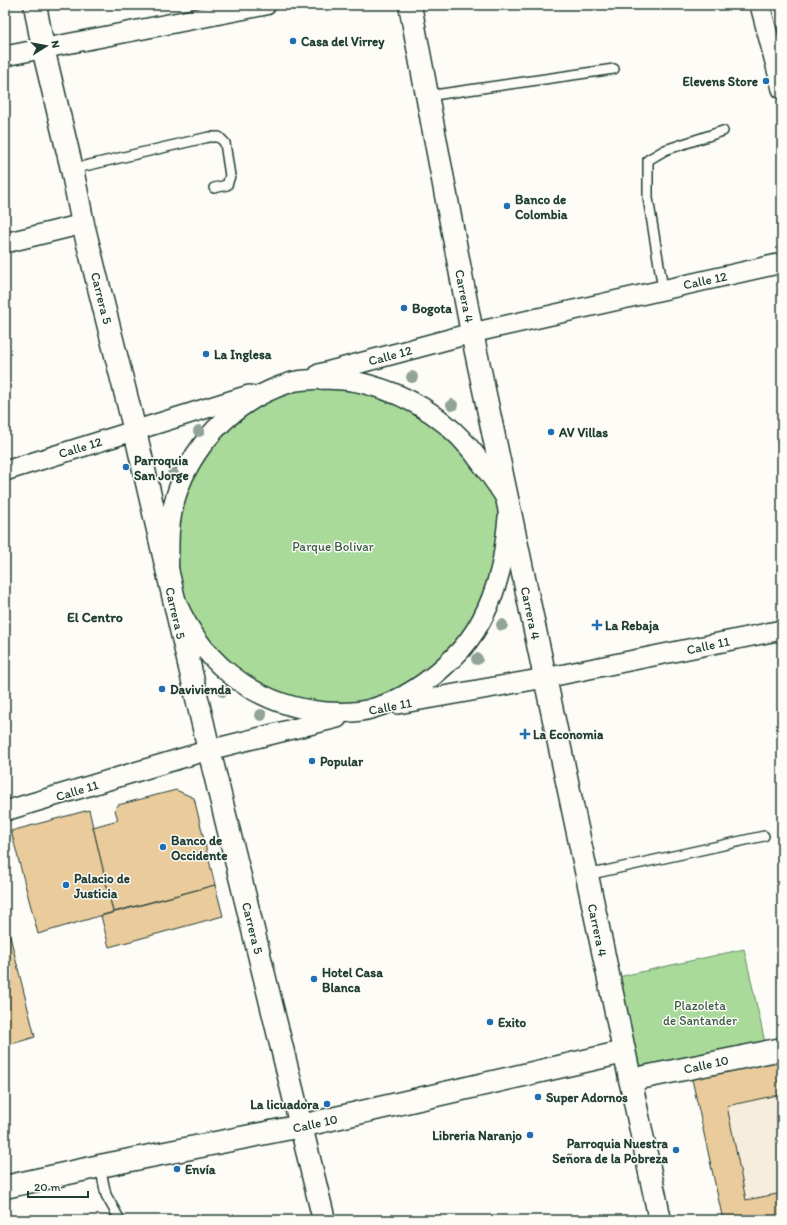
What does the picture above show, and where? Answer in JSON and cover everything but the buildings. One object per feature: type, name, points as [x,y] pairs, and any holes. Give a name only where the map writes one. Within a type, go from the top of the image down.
[{"type":"main road","name":"Carrera 5","points":[[35,5],[43,48],[72,169],[83,224],[134,431],[209,750],[324,1220]]},
{"type":"main road","name":"Carrera 4","points":[[410,5],[472,332],[660,1220]]},
{"type":"main road","name":"Calle 10","points":[[630,1080],[782,1049]]},
{"type":"main road","name":"Calle 10","points":[[5,1187],[100,1166],[301,1126],[624,1052]]},
{"type":"street","points":[[5,56],[266,5]]},
{"type":"street","points":[[760,5],[782,89]]},
{"type":"street","points":[[5,243],[83,224]]},
{"type":"street","name":"Calle 12","points":[[5,470],[291,382],[472,332],[782,263]]},
{"type":"street","points":[[325,379],[359,383],[392,392],[423,407],[449,426],[472,449],[508,504],[503,559],[497,585],[487,610],[474,634],[458,654],[439,672],[418,688],[395,700],[371,709],[339,713],[307,710],[276,702],[247,687],[222,668],[200,644],[184,616],[170,586],[169,536],[172,511],[179,487],[189,464],[204,442],[222,422],[243,405],[266,392],[291,382],[325,379]]},
{"type":"street","name":"Calle 11","points":[[5,811],[209,750],[371,709],[545,678],[782,630]]},
{"type":"lane","points":[[427,96],[614,69]]},
{"type":"lane","points":[[663,289],[648,198],[648,160],[665,150],[723,131]]},
{"type":"lane","points":[[72,169],[209,137],[219,137],[225,143],[230,176],[227,185],[214,188]]},
{"type":"lane","points":[[587,875],[764,836]]},
{"type":"lane","points":[[100,1166],[106,1195],[120,1220]]},
{"type":"shaded area","points":[[782,1049],[782,1220],[723,1220],[690,1068]]},
{"type":"green space","name":"Parque Bolívar","points":[[325,379],[423,407],[508,504],[503,559],[458,654],[371,709],[276,702],[200,644],[169,561],[179,487],[243,405]]},
{"type":"green space","name":"Plazoleta de Santander","points":[[744,949],[767,1051],[630,1080],[609,979]]},
{"type":"place","name":"Casa del Virrey","points":[[293,41]]},
{"type":"place","name":"Elevens Store","points":[[766,81]]},
{"type":"place","name":"Banco de Colombia","points":[[507,206]]},
{"type":"place","name":"Bogota","points":[[404,308]]},
{"type":"place","name":"La Inglesa","points":[[206,354]]},
{"type":"place","name":"AV Villas","points":[[551,432]]},
{"type":"place","name":"Parroquia San Jorge","points":[[126,467]]},
{"type":"place","name":"La Rebaja","points":[[597,625]]},
{"type":"place","name":"Davivienda","points":[[162,689]]},
{"type":"place","name":"La Economia","points":[[525,734]]},
{"type":"place","name":"Popular","points":[[312,761]]},
{"type":"place","name":"Banco de Occidente","points":[[163,847]]},
{"type":"place","name":"Palacio de Justicia","points":[[66,885]]},
{"type":"place","name":"Hotel Casa Blanca","points":[[314,979]]},
{"type":"place","name":"Exito","points":[[490,1022]]},
{"type":"place","name":"Super Adornos","points":[[538,1097]]},
{"type":"place","name":"La licuadora","points":[[327,1104]]},
{"type":"place","name":"Libreria Naranjo","points":[[530,1135]]},
{"type":"place","name":"Parroquia Nuestra Señora de la Pobreza","points":[[676,1150]]},
{"type":"place","name":"Envía","points":[[177,1169]]},
{"type":"district","name":"El Centro","points":[[95,617]]}]
